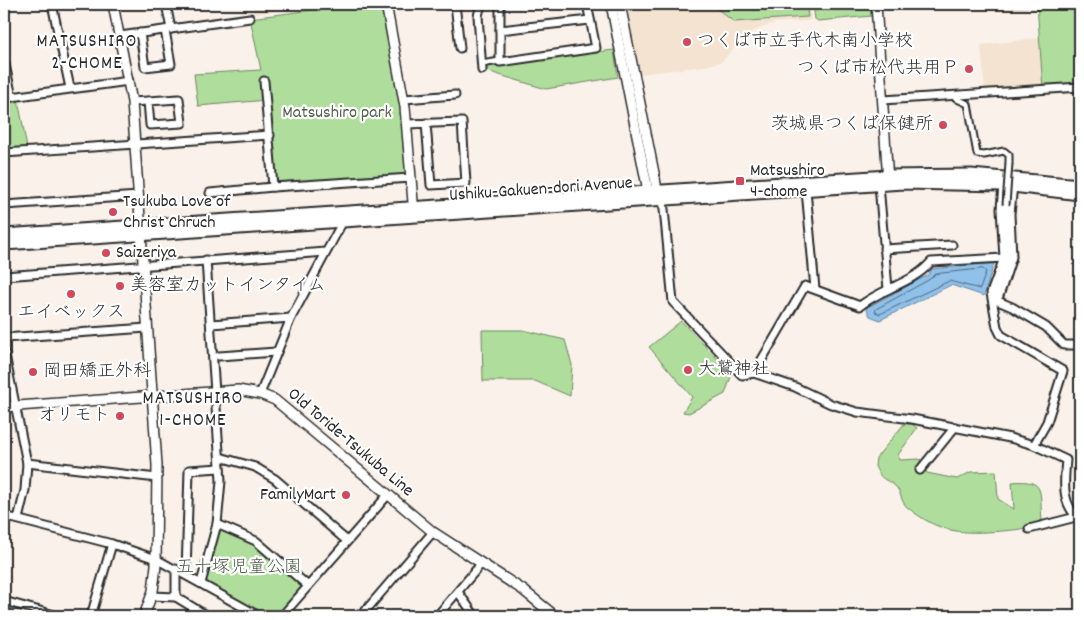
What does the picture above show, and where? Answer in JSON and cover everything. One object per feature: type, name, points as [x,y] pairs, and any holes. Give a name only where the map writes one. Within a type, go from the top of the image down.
[{"type":"highway","name":"Ushiku-Gakuen-dori Avenue","points":[[655,195],[806,190],[971,175],[1080,185]]},
{"type":"highway","name":"Ushiku-Gakuen-dori Avenue","points":[[4,244],[141,230],[655,195],[885,182],[1008,185],[1080,194]]},
{"type":"highway","name":"Ushiku-Gakuen-dori Avenue","points":[[4,235],[343,221],[414,212]]},
{"type":"street","points":[[52,4],[70,88]]},
{"type":"street","points":[[113,4],[132,102],[157,478],[156,559],[152,596],[144,616]]},
{"type":"street","points":[[140,33],[145,67],[171,64],[166,4]]},
{"type":"street","points":[[386,4],[404,99],[414,212]]},
{"type":"street","points":[[455,4],[460,48]]},
{"type":"street","points":[[481,4],[478,16],[481,67],[500,61],[596,48],[587,4]]},
{"type":"street","points":[[500,4],[500,61]]},
{"type":"street","points":[[611,4],[655,195]]},
{"type":"street","points":[[620,4],[673,302],[742,375],[754,372],[795,387],[830,404],[857,412],[955,427],[1034,445],[1066,460],[1064,490],[1067,504],[1078,518],[1029,530]]},
{"type":"street","points":[[876,4],[883,100],[884,249],[888,289]]},
{"type":"street","points":[[120,36],[250,18]]},
{"type":"street","points":[[500,30],[590,20]]},
{"type":"street","points":[[4,60],[12,97]]},
{"type":"street","points":[[264,80],[273,187]]},
{"type":"street","points":[[4,98],[129,81]]},
{"type":"street","points":[[883,100],[1080,88]]},
{"type":"street","points":[[404,99],[456,95]]},
{"type":"street","points":[[956,95],[957,99],[968,104],[977,154],[984,155],[1004,151],[1009,155],[1006,205],[1008,256],[993,299]]},
{"type":"street","points":[[132,102],[179,99],[182,123],[150,125],[148,102]]},
{"type":"street","points":[[407,124],[426,123],[462,122],[466,183],[431,185],[426,123]]},
{"type":"street","points":[[4,153],[270,135]]},
{"type":"street","points":[[210,193],[411,178]]},
{"type":"street","points":[[993,299],[999,296],[1012,257],[1008,185]]},
{"type":"street","points":[[1008,185],[1001,209],[1004,258],[992,292],[997,327],[1001,335],[1063,371],[1047,422],[1034,445]]},
{"type":"street","points":[[806,190],[815,289]]},
{"type":"street","points":[[4,205],[139,196]]},
{"type":"street","points":[[260,394],[291,318],[343,221]]},
{"type":"street","points":[[884,249],[952,244]]},
{"type":"street","points":[[4,276],[326,252]]},
{"type":"street","points":[[754,372],[805,286],[860,306],[872,296],[912,278],[924,270],[931,262],[1004,258]]},
{"type":"street","points":[[201,584],[217,524],[220,468],[206,260]]},
{"type":"street","points":[[993,299],[1012,306],[1046,327],[1064,344],[1080,346]]},
{"type":"street","points":[[211,324],[291,318]]},
{"type":"street","points":[[4,338],[147,328]]},
{"type":"street","points":[[4,350],[27,463],[25,490],[18,519]]},
{"type":"street","points":[[219,356],[276,352]]},
{"type":"street","name":"Old Toride-Tsukuba Line","points":[[4,406],[238,390],[260,394],[275,400],[387,496],[433,532],[523,590],[555,616]]},
{"type":"street","points":[[920,470],[955,427]]},
{"type":"street","points":[[220,457],[255,467],[275,479],[347,541]]},
{"type":"street","points":[[27,463],[157,478]]},
{"type":"street","points":[[186,575],[189,470],[220,468]]},
{"type":"street","points":[[282,616],[387,496]]},
{"type":"street","points":[[4,516],[112,544],[156,559],[259,616]]},
{"type":"street","points":[[217,524],[256,540],[308,586]]},
{"type":"street","points":[[361,616],[433,532]]},
{"type":"street","points":[[91,616],[112,544]]},
{"type":"street","points":[[437,616],[482,564]]},
{"type":"street","points":[[176,569],[176,597]]},
{"type":"street","points":[[458,592],[475,616]]},
{"type":"street","points":[[152,596],[176,597],[207,616]]},
{"type":"street","points":[[4,601],[58,616]]},
{"type":"shaded area","points":[[252,4],[341,4],[254,14]]},
{"type":"shaded area","name":"つくば市立手代木南小学校","points":[[626,4],[809,4],[811,18],[809,21],[774,23],[751,32],[721,62],[705,66],[640,74]]},
{"type":"shaded area","points":[[975,4],[1026,4],[1026,9],[975,9]]},
{"type":"shaded area","points":[[1039,38],[1043,89],[985,93],[981,45]]},
{"type":"green space","name":"Matsushiro park","points":[[360,4],[386,4],[401,78],[411,178],[273,187],[267,100],[198,106],[194,74],[261,70],[250,18]]},
{"type":"green space","points":[[711,4],[806,4],[808,17],[734,22]]},
{"type":"green space","points":[[813,4],[871,4],[872,16],[818,21],[815,19]]},
{"type":"green space","points":[[1037,4],[1080,4],[1080,86],[1043,89]]},
{"type":"green space","points":[[614,50],[618,77],[546,89],[483,70],[483,65]]},
{"type":"green space","points":[[18,99],[27,148],[4,150],[4,100]]},
{"type":"green space","points":[[681,321],[732,374],[725,394],[689,413],[683,412],[692,397],[649,347]]},
{"type":"green space","points":[[482,330],[523,330],[565,340],[572,365],[570,396],[535,381],[483,381]]},
{"type":"green space","points":[[904,424],[912,424],[917,428],[898,455],[900,460],[919,459],[927,473],[957,479],[971,472],[996,471],[998,499],[1014,509],[1012,482],[1036,485],[1039,489],[1042,520],[1034,525],[1023,528],[1002,531],[963,532],[930,523],[919,516],[905,505],[898,489],[882,478],[875,466],[876,458]]},
{"type":"green space","name":"五十塚児童公園","points":[[217,524],[246,535],[308,586],[282,616],[259,616],[201,583]]},
{"type":"water","points":[[994,263],[984,296],[951,285],[880,320],[870,316],[866,308],[928,275],[932,269]]},
{"type":"place","name":"つくば市立手代木南小学校","points":[[687,42]]},
{"type":"place","name":"つくば市松代共用Ｐ","points":[[969,69]]},
{"type":"place","name":"茨城県つくば保健所","points":[[943,125]]},
{"type":"place","name":"Matsushiro 4-chome","points":[[740,181]]},
{"type":"place","name":"Tsukuba Love of Christ Chruch","points":[[113,212]]},
{"type":"place","name":"Saizeriya","points":[[106,253]]},
{"type":"place","name":"美容室カットインタイム","points":[[120,286]]},
{"type":"place","name":"エイベックス","points":[[71,294]]},
{"type":"place","name":"大鷲神社","points":[[688,370]]},
{"type":"place","name":"岡田矯正外科","points":[[33,372]]},
{"type":"place","name":"オリモト","points":[[120,416]]},
{"type":"place","name":"FamilyMart","points":[[346,495]]},
{"type":"district","name":"MATSUSHIRO 2-CHOME","points":[[87,53]]},
{"type":"district","name":"MATSUSHIRO 1-CHOME","points":[[193,410]]}]
